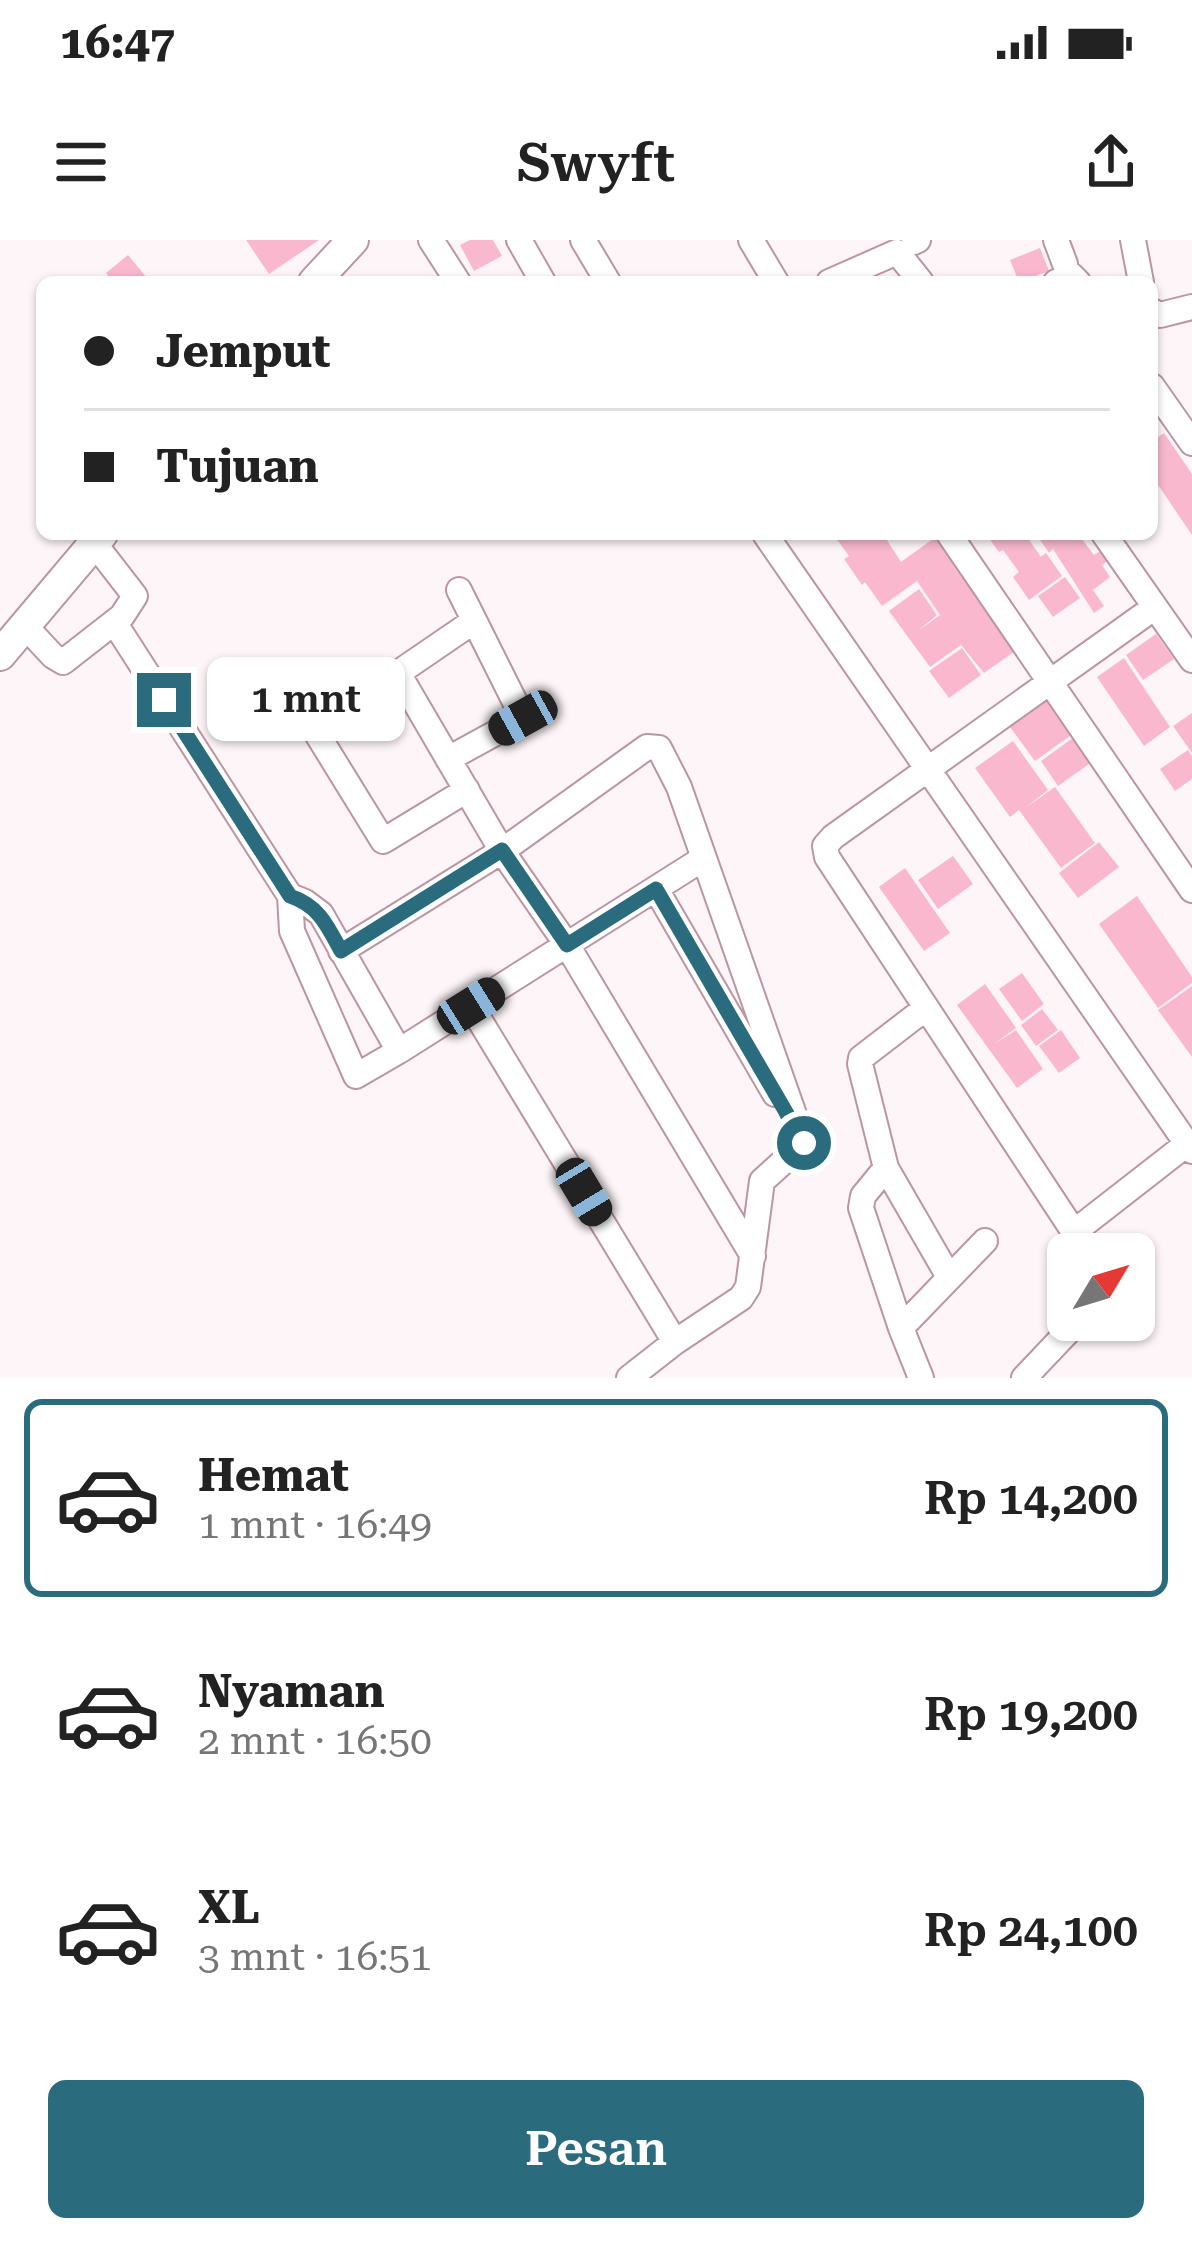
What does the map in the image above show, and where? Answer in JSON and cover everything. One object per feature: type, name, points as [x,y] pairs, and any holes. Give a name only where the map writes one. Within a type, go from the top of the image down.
[{"type":"main road","points":[[318,276],[340,245]]},
{"type":"main road","points":[[0,656],[97,540]]},
{"type":"street","points":[[431,240],[454,276]]},
{"type":"street","points":[[518,240],[539,276]]},
{"type":"street","points":[[583,240],[604,276]]},
{"type":"street","points":[[751,240],[772,276]]},
{"type":"street","points":[[1132,240],[1140,276]]},
{"type":"street","points":[[843,276],[897,252],[917,276]]},
{"type":"street","points":[[1158,314],[1192,307]]},
{"type":"street","points":[[1158,393],[1188,427]]},
{"type":"street","points":[[25,626],[63,662],[122,616],[134,596],[99,540]]},
{"type":"street","points":[[768,540],[928,767],[1189,1147],[1074,1232],[827,857],[825,846],[928,767],[1155,607]]},
{"type":"street","points":[[953,540],[1192,890]]},
{"type":"street","points":[[1108,540],[1192,659]]},
{"type":"street","points":[[448,759],[523,718],[459,590]]},
{"type":"street","points":[[467,790],[382,842],[306,716],[381,671],[398,673],[474,621]]},
{"type":"street","points":[[114,622],[290,896],[292,931],[356,1076],[704,858]]},
{"type":"street","points":[[398,673],[753,1256]]},
{"type":"street","points":[[341,951],[502,850],[647,747],[659,748],[680,787],[804,1143]]},
{"type":"street","points":[[656,889],[804,1143]]},
{"type":"street","points":[[290,896],[321,914],[399,1051]]},
{"type":"street","points":[[471,1006],[675,1342]]},
{"type":"street","points":[[926,1008],[861,1058],[861,1069],[886,1168],[949,1277]]},
{"type":"street","points":[[629,1378],[741,1298],[748,1287],[762,1181],[804,1143]]},
{"type":"street","points":[[886,1168],[860,1203],[921,1378]]},
{"type":"street","points":[[901,1328],[986,1241]]},
{"type":"street","points":[[1024,1378],[1059,1341]]},
{"type":"building","points":[[246,240],[319,240],[269,274]]},
{"type":"building","points":[[493,240],[502,256],[474,271],[460,245]]},
{"type":"building","points":[[1040,248],[1049,271],[1017,276],[1010,260]]},
{"type":"building","points":[[128,255],[145,276],[108,276],[106,273]]},
{"type":"building","points":[[1164,433],[1192,474],[1192,535],[1158,485],[1158,437]]},
{"type":"building","points":[[837,540],[887,540],[901,562],[931,540],[940,540],[1014,652],[984,673],[961,645],[930,667],[889,611],[919,589],[937,615],[918,631],[940,615],[917,581],[882,606],[844,559],[849,556]]},
{"type":"building","points":[[990,540],[1029,540],[1041,557],[1046,553],[1062,576],[1029,600],[1013,577],[1019,572],[1003,550],[999,552]]},
{"type":"building","points":[[1040,540],[1083,540],[1094,555],[1110,545],[1116,554],[1102,565],[1110,577],[1093,590],[1104,606],[1094,613],[1053,549],[1049,553]]},
{"type":"building","points":[[1065,577],[1080,598],[1053,617],[1038,596]]},
{"type":"building","points":[[1156,634],[1174,659],[1143,680],[1126,655]]},
{"type":"building","points":[[962,648],[981,675],[949,698],[929,671]]},
{"type":"building","points":[[1124,658],[1170,727],[1144,746],[1097,677]]},
{"type":"building","points":[[1053,697],[1077,731],[1035,761],[1010,727]]},
{"type":"building","points":[[1192,713],[1192,753],[1173,726]]},
{"type":"building","points":[[1074,737],[1092,762],[1058,786],[1041,761]]},
{"type":"building","points":[[1013,741],[1048,790],[1025,808],[1055,787],[1095,843],[1061,868],[1019,810],[1010,817],[975,768]]},
{"type":"building","points":[[1188,750],[1192,779],[1175,791],[1160,769]]},
{"type":"building","points":[[1099,842],[1119,867],[1078,898],[1059,873]]},
{"type":"building","points":[[953,856],[973,884],[938,909],[918,880]]},
{"type":"building","points":[[905,868],[950,933],[924,951],[879,887]]},
{"type":"building","points":[[1137,896],[1192,977],[1192,983],[1158,1008],[1099,924]]},
{"type":"building","points":[[1022,973],[1044,1004],[1022,1021],[999,989]]},
{"type":"building","points":[[985,984],[1016,1028],[994,1044],[1016,1030],[1043,1069],[1017,1088],[957,1005]]},
{"type":"building","points":[[1192,986],[1192,1057],[1158,1010]]},
{"type":"building","points":[[1042,1009],[1058,1030],[1036,1046],[1021,1025]]},
{"type":"building","points":[[1061,1030],[1080,1058],[1059,1073],[1039,1046]]},
{"type":"route","points":[[164,700],[290,896],[321,914],[341,951],[502,850],[567,945],[656,889],[804,1143]]}]
